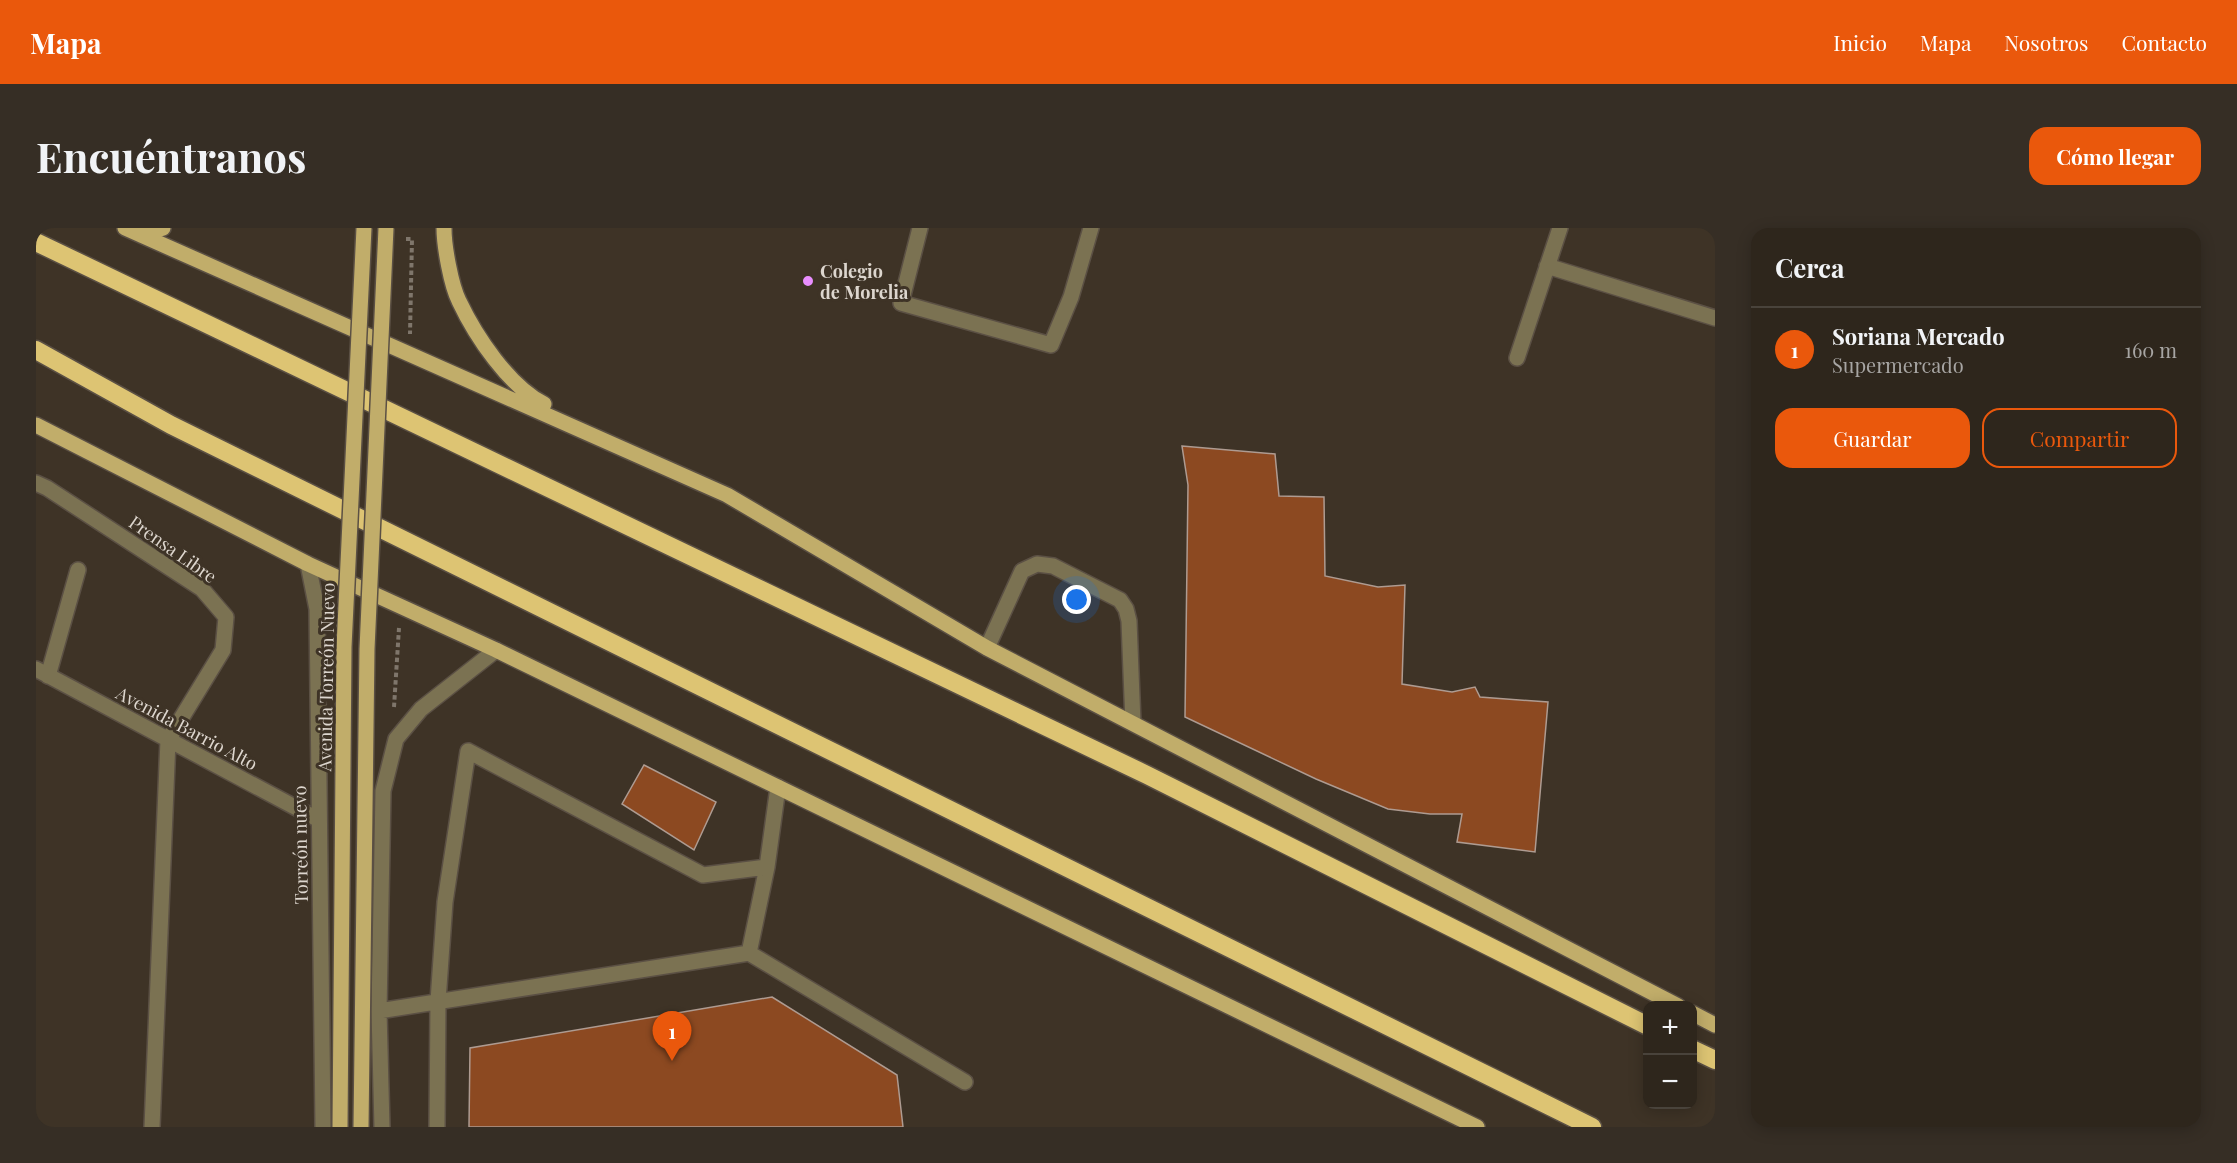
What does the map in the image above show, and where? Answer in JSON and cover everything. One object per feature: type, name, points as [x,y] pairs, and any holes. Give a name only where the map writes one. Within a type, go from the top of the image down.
[{"type":"highway","points":[[36,242],[1147,775],[1643,1024]]},
{"type":"highway","points":[[36,350],[171,425],[1592,1127]]},
{"type":"highway","points":[[1697,1051],[1715,1060]]},
{"type":"main road","points":[[125,228],[407,343],[727,495]]},
{"type":"main road","points":[[141,235],[163,228]]},
{"type":"main road","name":"Avenida Torreón Nuevo","points":[[340,1127],[344,647],[364,228]]},
{"type":"main road","points":[[361,1127],[368,649],[386,228]]},
{"type":"main road","points":[[444,228],[444,241],[458,300],[487,350],[529,396],[727,495],[987,648],[1670,1001]]},
{"type":"main road","points":[[36,425],[308,564],[496,650],[1477,1127]]},
{"type":"main road","points":[[1697,1016],[1715,1025]]},
{"type":"street","points":[[920,228],[901,303],[1051,345],[1071,297],[1091,228]]},
{"type":"street","points":[[1517,358],[1560,228]]},
{"type":"street","points":[[1547,266],[1715,318]]},
{"type":"street","name":"Prensa Libre","points":[[36,483],[202,589],[226,617],[223,650],[168,740]]},
{"type":"street","name":"Torreón nuevo","points":[[308,564],[317,609],[322,1127]]},
{"type":"street","points":[[987,648],[1022,571],[1037,564],[1053,566],[1120,600],[1126,609],[1129,621],[1133,723]]},
{"type":"street","points":[[42,673],[78,570]]},
{"type":"street","points":[[382,1127],[379,1011],[383,791],[396,739],[421,709],[496,650]]},
{"type":"street","name":"Avenida Barrio Alto","points":[[42,673],[319,820]]},
{"type":"street","points":[[152,1127],[168,740]]},
{"type":"street","points":[[437,1127],[438,1001],[445,902],[468,751],[703,875],[767,867]]},
{"type":"street","points":[[748,953],[767,867],[778,787]]},
{"type":"street","points":[[379,1011],[748,953],[965,1082]]},
{"type":"path","points":[[405,250],[405,239],[412,239],[407,343]]},
{"type":"path","points":[[404,328],[407,343]]},
{"type":"path","points":[[394,718],[400,606]]},
{"type":"building","points":[[1182,446],[1275,454],[1279,496],[1324,497],[1325,576],[1378,587],[1405,585],[1402,684],[1452,692],[1475,687],[1480,697],[1548,702],[1535,852],[1457,842],[1462,814],[1430,814],[1388,809],[1316,779],[1185,717],[1188,485]]},
{"type":"building","points":[[644,765],[716,802],[694,850],[622,804]]},
{"type":"building","points":[[772,997],[897,1075],[903,1127],[469,1127],[470,1048]]},
{"type":"place","name":"Colegio de Morelia","points":[[808,281]]},
{"type":"place","name":"Soriana Mercado","points":[[672,1061]]}]
